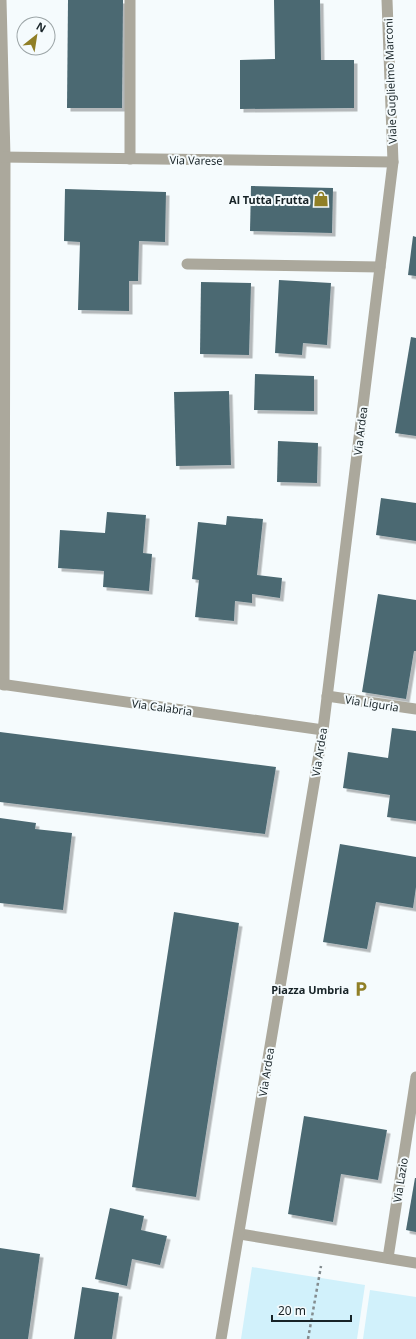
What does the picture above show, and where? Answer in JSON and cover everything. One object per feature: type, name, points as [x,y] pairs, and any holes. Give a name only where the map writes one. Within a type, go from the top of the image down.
[{"type":"street","points":[[2,0],[2,685]]},
{"type":"street","points":[[130,0],[130,159]]},
{"type":"street","name":"Viale Guglielmo Marconi","points":[[387,0],[393,162]]},
{"type":"street","name":"Via Varese","points":[[2,157],[393,162]]},
{"type":"street","name":"Via Ardea","points":[[221,1339],[240,1234],[323,730],[393,162]]},
{"type":"street","points":[[187,264],[380,267]]},
{"type":"street","name":"Via Calabria","points":[[2,685],[323,730]]},
{"type":"street","name":"Via Liguria","points":[[327,696],[416,709]]},
{"type":"street","name":"Via Lazio","points":[[388,1258],[416,1077]]},
{"type":"street","points":[[240,1234],[416,1263]]},
{"type":"path","points":[[308,1339],[325,1248]]},
{"type":"shaded area","points":[[252,1267],[365,1285],[357,1339],[241,1339]]},
{"type":"shaded area","points":[[370,1290],[416,1297],[416,1339],[363,1339]]},
{"type":"building","points":[[68,0],[123,0],[122,108],[67,108]]},
{"type":"building","points":[[274,0],[320,0],[321,60],[354,60],[354,108],[240,109],[240,60],[275,59]]},
{"type":"building","points":[[251,186],[333,188],[332,233],[250,231]]},
{"type":"building","points":[[65,189],[166,192],[165,242],[139,241],[138,281],[129,281],[129,311],[78,310],[80,242],[64,241]]},
{"type":"building","points":[[413,236],[416,237],[416,276],[408,275]]},
{"type":"building","points":[[279,280],[331,283],[327,345],[303,343],[302,355],[275,353]]},
{"type":"building","points":[[201,282],[251,283],[249,355],[200,354]]},
{"type":"building","points":[[411,337],[416,338],[416,436],[395,433]]},
{"type":"building","points":[[255,374],[314,376],[314,411],[254,410]]},
{"type":"building","points":[[229,391],[231,465],[176,466],[174,392]]},
{"type":"building","points":[[278,441],[318,443],[317,483],[277,482]]},
{"type":"building","points":[[381,498],[416,503],[416,541],[376,535]]},
{"type":"building","points":[[107,512],[146,515],[143,553],[152,554],[149,591],[103,587],[104,571],[58,568],[60,530],[105,533]]},
{"type":"building","points":[[227,516],[263,519],[257,575],[282,578],[280,598],[252,594],[252,603],[235,601],[234,621],[195,617],[199,580],[192,579],[198,522],[226,525]]},
{"type":"building","points":[[378,594],[416,600],[416,651],[414,651],[406,699],[362,692]]},
{"type":"building","points":[[392,728],[416,731],[416,821],[387,817],[390,795],[343,788],[348,752],[388,758]]},
{"type":"building","points":[[0,732],[276,767],[265,834],[0,802]]},
{"type":"building","points":[[0,818],[36,823],[35,829],[72,833],[63,910],[0,903]]},
{"type":"building","points":[[340,844],[416,857],[416,887],[413,908],[376,902],[367,949],[323,942]]},
{"type":"building","points":[[174,912],[239,923],[196,1197],[132,1187]]},
{"type":"building","points":[[304,1116],[387,1130],[378,1180],[341,1174],[333,1222],[288,1214]]},
{"type":"building","points":[[416,1178],[416,1232],[406,1230]]},
{"type":"building","points":[[110,1208],[144,1216],[141,1230],[167,1236],[160,1265],[132,1259],[127,1286],[95,1279]]},
{"type":"building","points":[[0,1248],[40,1254],[28,1339],[0,1339]]},
{"type":"building","points":[[82,1287],[119,1293],[112,1339],[74,1339]]},
{"type":"place","name":"Al Tutta Frutta","points":[[321,199]]},
{"type":"place","name":"Piazza Umbria","points":[[361,989]]}]
